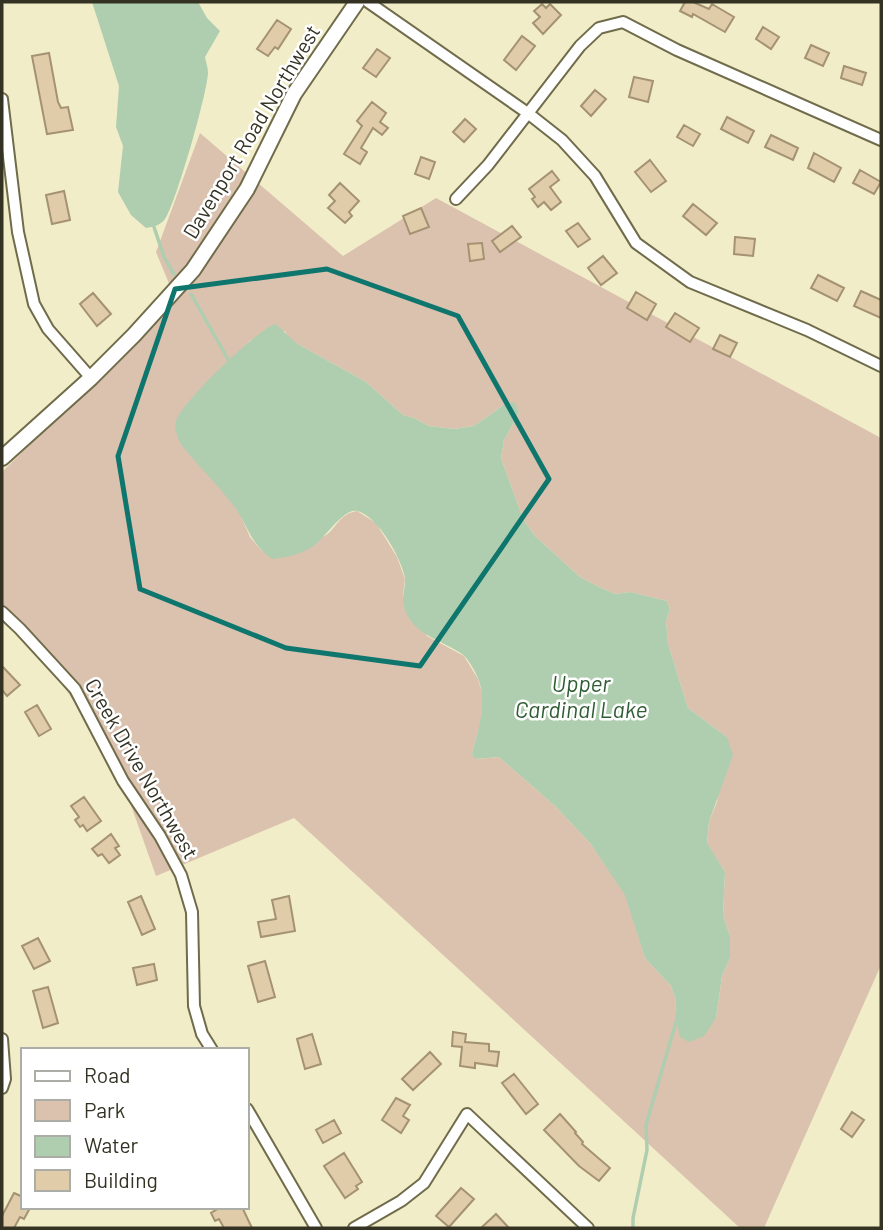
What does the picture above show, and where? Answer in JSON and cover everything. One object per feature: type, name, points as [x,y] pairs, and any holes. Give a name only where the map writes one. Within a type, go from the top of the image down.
[{"type":"street","name":"Davenport Road Northwest","points":[[2,458],[90,378],[180,287],[224,227],[260,167],[294,94],[357,2]]},
{"type":"street","points":[[369,2],[562,140],[595,176],[636,243],[690,282],[807,330],[881,366]]},
{"type":"street","points":[[456,199],[488,165],[580,46],[599,28],[623,22],[677,50],[881,140]]},
{"type":"street","points":[[2,99],[18,232],[34,303],[48,329],[90,378]]},
{"type":"street","name":"Creek Drive Northwest","points":[[2,612],[75,689],[123,780],[160,836],[181,875],[192,912],[194,1006],[202,1034],[211,1048]]},
{"type":"street","points":[[2,1039],[5,1079],[2,1088]]},
{"type":"street","points":[[248,1111],[316,1228]]},
{"type":"street","points":[[354,1228],[401,1201],[424,1183],[467,1114],[588,1228]]},
{"type":"highlighted area","points":[[327,269],[458,316],[549,479],[420,666],[286,648],[140,589],[118,456],[175,289]]},
{"type":"green space","points":[[200,133],[343,256],[436,198],[881,438],[881,965],[764,1228],[740,1228],[294,818],[156,876],[116,763],[45,659],[2,615],[2,472],[175,298],[156,252]],"holes":[[[285,331],[289,339],[366,382],[403,415],[429,426],[454,429],[474,426],[508,402],[519,413],[504,440],[501,458],[523,519],[535,536],[580,577],[599,587],[615,594],[630,592],[667,601],[670,609],[666,621],[668,644],[688,708],[727,737],[717,802],[709,822],[707,844],[725,872],[723,915],[730,936],[730,958],[722,976],[716,1018],[675,1016],[676,1000],[671,986],[645,958],[626,895],[590,843],[555,806],[499,757],[476,759],[472,754],[481,720],[483,697],[478,679],[464,656],[427,636],[403,595],[405,579],[397,557],[376,523],[357,511],[341,519],[327,535],[262,551],[250,537],[240,514],[177,419],[189,402],[251,340]]]},
{"type":"water","points":[[92,2],[198,2],[207,18],[220,31],[205,57],[208,71],[206,85],[176,192],[165,219],[154,226],[146,228],[131,215],[118,192],[123,146],[116,127],[119,86]]},
{"type":"water","name":"Upper Cardinal Lake","points":[[275,324],[298,344],[366,382],[403,415],[429,426],[454,429],[474,426],[508,402],[515,403],[519,413],[504,440],[501,458],[523,519],[535,536],[580,577],[599,587],[615,594],[630,592],[667,601],[670,609],[666,621],[668,644],[688,708],[727,737],[733,755],[709,822],[707,843],[725,872],[723,915],[730,936],[730,958],[722,976],[716,1018],[704,1036],[689,1042],[680,1037],[675,1016],[676,1000],[671,986],[645,958],[625,895],[590,843],[555,806],[499,757],[475,759],[472,754],[482,709],[478,678],[462,654],[422,632],[410,619],[403,602],[403,570],[394,549],[373,521],[365,514],[352,511],[312,547],[293,555],[272,559],[254,540],[234,506],[180,443],[176,421],[191,399],[252,339]]},
{"type":"building","points":[[685,2],[693,2],[709,9],[712,4],[734,17],[725,32],[693,14],[692,17],[680,11]]},
{"type":"building","points":[[542,4],[546,8],[550,4],[561,15],[543,34],[533,23],[540,17],[534,11]]},
{"type":"building","points":[[277,20],[291,29],[278,49],[275,47],[268,56],[257,49]]},
{"type":"building","points":[[763,27],[779,37],[771,49],[756,39]]},
{"type":"building","points":[[522,36],[535,46],[516,70],[504,60]]},
{"type":"building","points":[[811,45],[829,53],[823,66],[805,58]]},
{"type":"building","points":[[377,49],[390,58],[376,77],[363,68]]},
{"type":"building","points":[[49,53],[58,102],[61,108],[68,107],[73,130],[47,134],[32,56]]},
{"type":"building","points":[[844,66],[866,73],[862,85],[841,78]]},
{"type":"building","points":[[634,77],[653,81],[648,102],[629,97]]},
{"type":"building","points":[[595,90],[606,99],[591,116],[581,106]]},
{"type":"building","points":[[372,102],[386,113],[380,122],[388,128],[382,135],[373,128],[361,148],[367,152],[360,164],[344,154],[362,126],[357,121]]},
{"type":"building","points":[[727,117],[754,131],[748,143],[721,129]]},
{"type":"building","points":[[465,119],[476,129],[464,142],[453,132]]},
{"type":"building","points":[[684,125],[700,134],[693,146],[677,137]]},
{"type":"building","points":[[771,135],[798,148],[793,160],[765,147]]},
{"type":"building","points":[[814,153],[841,168],[834,182],[808,168]]},
{"type":"building","points":[[421,157],[435,162],[429,179],[415,174]]},
{"type":"building","points":[[650,160],[666,181],[651,192],[635,172]]},
{"type":"building","points":[[860,170],[881,182],[874,194],[853,183]]},
{"type":"building","points":[[552,171],[559,180],[550,187],[561,202],[551,210],[544,202],[538,207],[529,189]]},
{"type":"building","points":[[340,183],[359,201],[349,212],[352,216],[345,223],[328,208],[335,201],[329,195]]},
{"type":"building","points":[[64,191],[70,220],[52,224],[46,195]]},
{"type":"building","points":[[693,204],[717,223],[706,235],[683,216]]},
{"type":"building","points":[[421,208],[429,227],[410,234],[403,216]]},
{"type":"building","points":[[578,223],[590,239],[578,247],[566,231]]},
{"type":"building","points":[[512,226],[521,237],[500,252],[492,241]]},
{"type":"building","points":[[735,237],[755,239],[753,256],[734,254]]},
{"type":"building","points":[[482,243],[484,259],[470,261],[468,244]]},
{"type":"building","points":[[603,256],[617,273],[601,285],[588,268]]},
{"type":"building","points":[[818,275],[844,288],[837,301],[811,288]]},
{"type":"building","points":[[861,291],[881,300],[881,318],[854,306]]},
{"type":"building","points":[[636,292],[656,304],[647,320],[627,308]]},
{"type":"building","points":[[93,293],[111,314],[97,326],[80,304]]},
{"type":"building","points":[[675,313],[699,328],[690,342],[666,327]]},
{"type":"building","points":[[720,335],[737,343],[730,357],[713,349]]},
{"type":"building","points":[[2,666],[20,685],[7,696],[2,690]]},
{"type":"building","points":[[37,705],[51,729],[39,736],[25,712]]},
{"type":"building","points":[[84,797],[101,821],[87,831],[75,820],[79,817],[71,806]]},
{"type":"building","points":[[111,834],[119,846],[115,848],[120,855],[109,863],[102,854],[98,856],[92,849]]},
{"type":"building","points":[[141,896],[155,929],[142,935],[128,902]]},
{"type":"building","points":[[289,896],[295,931],[261,937],[258,922],[276,919],[272,900]]},
{"type":"building","points":[[38,938],[50,961],[34,969],[22,946]]},
{"type":"building","points":[[265,961],[275,997],[258,1002],[248,966]]},
{"type":"building","points":[[154,964],[157,980],[137,985],[133,968]]},
{"type":"building","points":[[48,987],[58,1023],[43,1028],[33,991]]},
{"type":"building","points":[[453,1032],[466,1034],[465,1042],[489,1044],[489,1051],[499,1052],[497,1066],[475,1063],[475,1068],[460,1066],[462,1047],[452,1046]]},
{"type":"building","points":[[312,1034],[321,1064],[305,1069],[297,1039]]},
{"type":"building","points":[[430,1052],[441,1064],[413,1090],[402,1079]]},
{"type":"building","points":[[514,1074],[538,1104],[526,1114],[502,1083]]},
{"type":"building","points":[[396,1098],[410,1105],[403,1116],[409,1120],[401,1133],[382,1120]]},
{"type":"building","points":[[852,1112],[864,1120],[852,1137],[841,1129]]},
{"type":"building","points":[[560,1114],[576,1132],[582,1144],[610,1168],[599,1181],[579,1166],[544,1130]]},
{"type":"building","points":[[334,1120],[341,1133],[323,1143],[316,1130]]},
{"type":"building","points":[[344,1153],[362,1182],[356,1186],[358,1189],[345,1198],[324,1166]]},
{"type":"building","points":[[461,1188],[474,1199],[449,1227],[436,1216]]},
{"type":"building","points":[[14,1193],[21,1196],[21,1209],[29,1209],[24,1219],[20,1217],[14,1228],[2,1228],[2,1216]]},
{"type":"building","points":[[218,1209],[243,1209],[252,1228],[224,1228],[219,1219],[215,1221],[211,1213]]},
{"type":"building","points":[[496,1214],[509,1228],[481,1228]]},
{"type":"waterway","points":[[154,227],[164,257],[174,274]]},
{"type":"waterway","points":[[191,294],[229,361]]},
{"type":"waterway","points":[[633,1228],[647,1150],[646,1125],[676,1022]]}]
